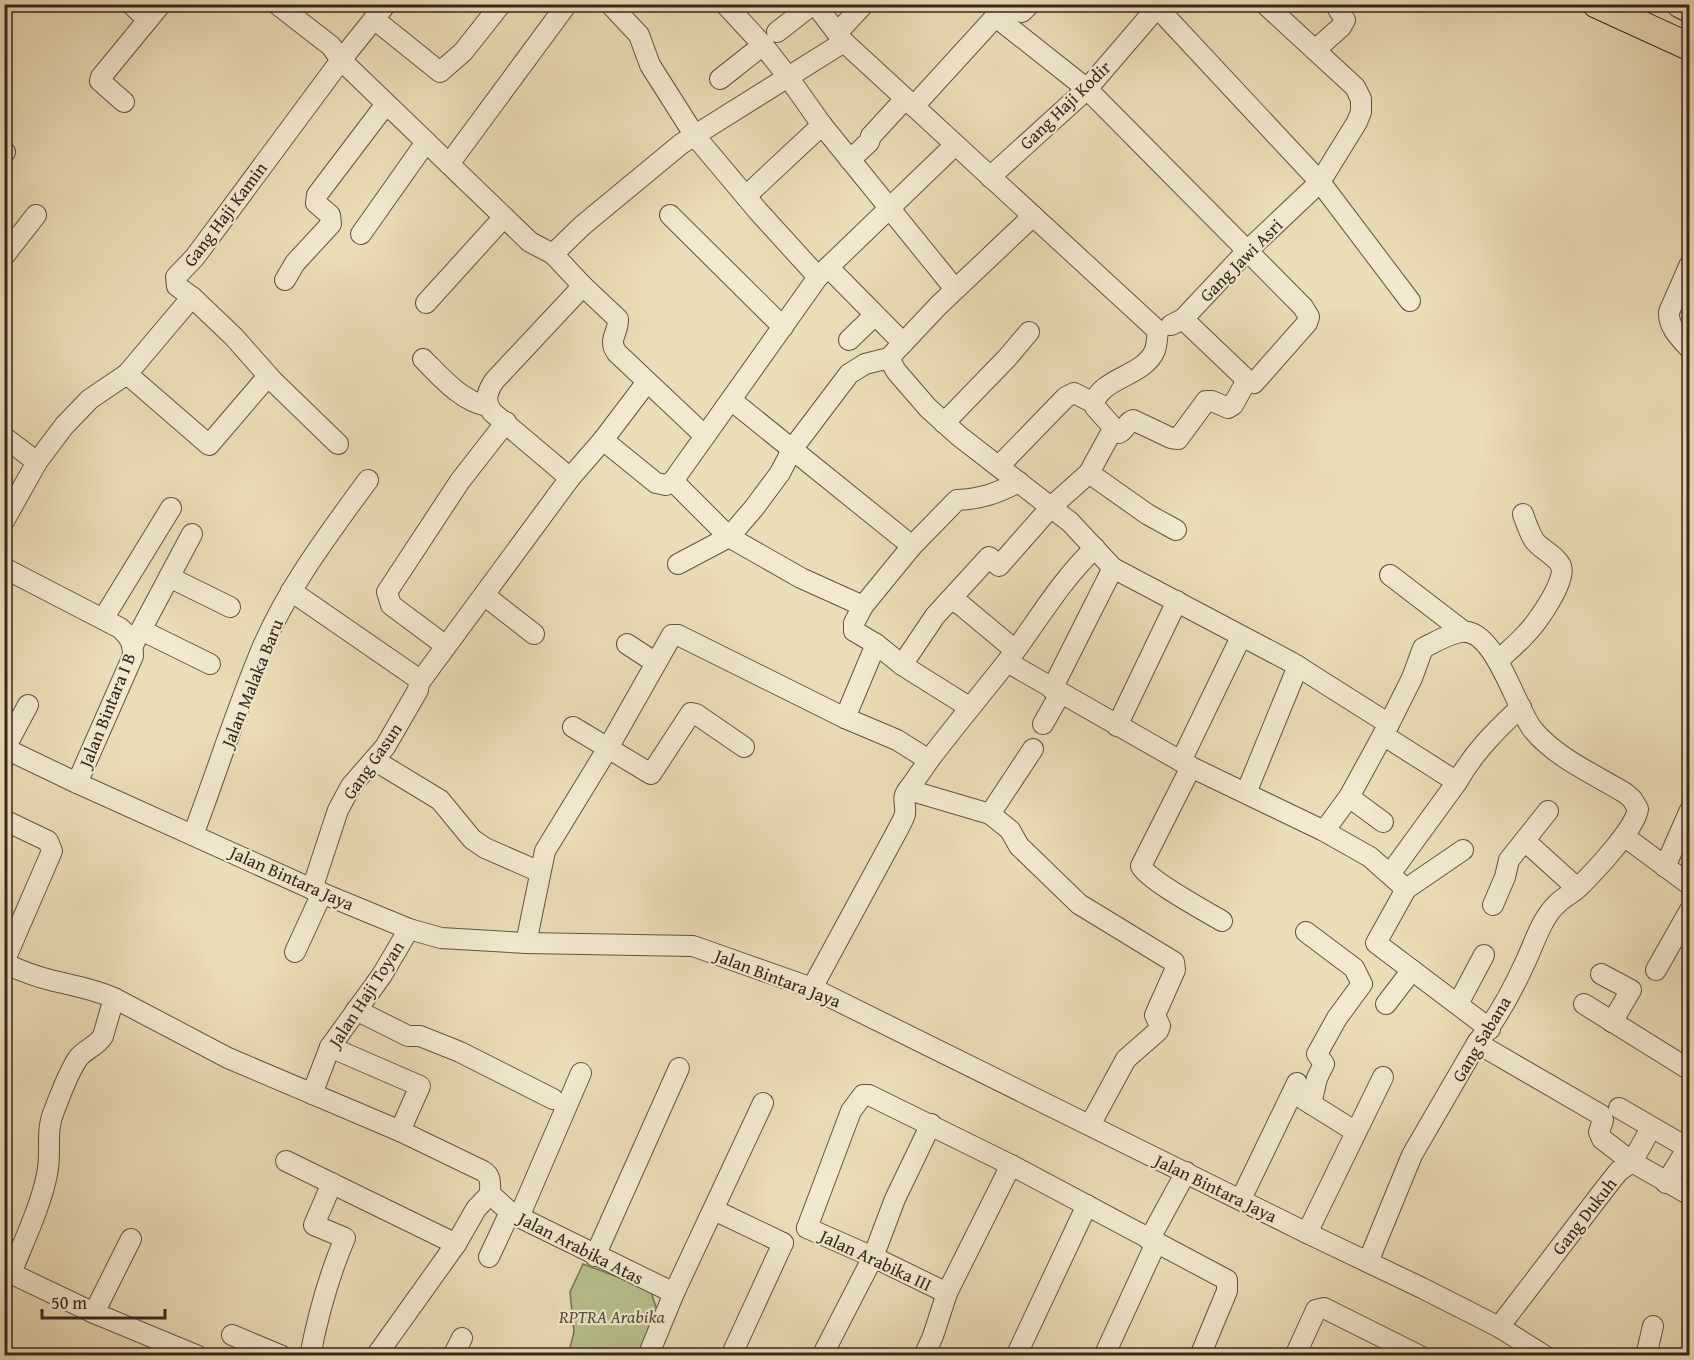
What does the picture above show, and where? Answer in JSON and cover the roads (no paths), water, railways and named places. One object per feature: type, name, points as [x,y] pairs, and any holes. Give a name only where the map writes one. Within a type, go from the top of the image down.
[{"type":"highway","points":[[1596,4],[1689,47]]},
{"type":"highway","points":[[1680,4],[1689,9]]},
{"type":"street","points":[[131,4],[148,20]]},
{"type":"street","points":[[124,102],[100,79],[161,4]]},
{"type":"street","points":[[277,4],[331,45],[341,60],[530,242],[553,254],[618,319],[611,342],[612,347],[705,436]]},
{"type":"street","points":[[380,12],[440,72],[463,52],[501,4]]},
{"type":"street","points":[[449,164],[567,4]]},
{"type":"street","points":[[610,4],[639,35],[650,65],[694,136],[746,196],[823,272],[875,315],[903,343]]},
{"type":"street","points":[[725,4],[770,39],[788,77],[822,125],[955,289]]},
{"type":"street","points":[[720,79],[814,4],[841,38],[909,103],[1158,331],[1154,352],[1145,363],[1098,394],[1094,403]]},
{"type":"street","points":[[553,254],[583,225],[681,144],[788,77],[841,38],[864,4]]},
{"type":"street","points":[[1005,8],[1022,12],[1030,4]]},
{"type":"street","points":[[1266,4],[1315,50],[1341,27],[1345,20],[1335,4]]},
{"type":"street","points":[[1157,6],[1320,182],[1410,301]]},
{"type":"street","name":"Gang Haji Kodir","points":[[990,177],[1087,89],[1157,6]]},
{"type":"street","points":[[1005,8],[1303,307],[1309,317],[1307,323],[1254,383],[1247,380],[1183,320]]},
{"type":"street","points":[[850,160],[869,142],[871,136],[909,103],[1005,8]]},
{"type":"street","name":"Gang Haji Kamin","points":[[37,462],[75,413],[90,399],[127,374],[192,297],[177,286],[176,277],[195,257],[341,60],[380,12]]},
{"type":"street","name":"Gang Jawi Asri","points":[[1158,331],[1183,320],[1247,251],[1320,182],[1357,122],[1361,111],[1361,99],[1355,87],[1315,50]]},
{"type":"street","points":[[285,280],[295,263],[331,224],[330,215],[316,203],[317,195],[386,104]]},
{"type":"street","points":[[746,196],[822,125]]},
{"type":"street","points":[[361,234],[426,142]]},
{"type":"street","points":[[603,440],[656,483],[666,485],[673,481],[823,272],[955,145]]},
{"type":"street","points":[[4,256],[36,214]]},
{"type":"street","points":[[670,215],[783,327]]},
{"type":"street","points":[[678,564],[729,537],[754,508],[780,472],[793,448],[849,374],[866,364],[889,358],[955,289],[1032,216]]},
{"type":"street","points":[[426,303],[504,217]]},
{"type":"street","points":[[1689,264],[1668,319],[1689,348]]},
{"type":"street","points":[[487,406],[487,393],[494,381],[583,286]]},
{"type":"street","points":[[192,297],[338,444]]},
{"type":"street","points":[[849,340],[875,315]]},
{"type":"street","points":[[944,423],[1015,350],[1029,332]]},
{"type":"street","points":[[889,358],[896,371],[928,408],[958,436],[1070,522],[1113,568],[1298,666],[1456,782]]},
{"type":"street","points":[[423,359],[440,377],[464,395],[487,406],[570,478]]},
{"type":"street","points":[[127,374],[209,445],[268,376]]},
{"type":"street","points":[[999,466],[1066,397],[1074,393],[1094,403],[1113,429],[1119,433],[1133,420],[1171,438],[1178,439],[1206,401],[1212,401],[1228,408],[1233,405],[1247,380]]},
{"type":"street","name":"Gang Gasun","points":[[295,952],[317,891],[338,810],[351,786],[385,747],[418,690],[419,683],[446,646],[570,478],[603,440],[647,382]]},
{"type":"street","points":[[731,400],[912,546]]},
{"type":"street","points":[[446,646],[391,605],[387,592],[460,481],[506,422]]},
{"type":"street","points":[[902,664],[935,616],[989,557],[999,566],[1051,507],[1089,473],[1113,429]]},
{"type":"street","points":[[4,437],[37,462],[4,521]]},
{"type":"street","points":[[1089,473],[1147,514],[1176,530]]},
{"type":"street","name":"Jalan Malaka Baru","points":[[194,835],[263,645],[291,591],[368,480]]},
{"type":"street","points":[[673,481],[729,537],[801,578],[863,606]]},
{"type":"street","points":[[969,706],[902,664],[854,631],[853,627],[863,606],[912,546],[957,500],[977,499],[992,495],[1019,482]]},
{"type":"street","points":[[103,619],[171,508]]},
{"type":"street","points":[[1498,661],[1526,635],[1556,590],[1561,577],[1560,564],[1535,542],[1523,514]]},
{"type":"street","points":[[192,534],[137,638],[210,664]]},
{"type":"street","points":[[812,988],[896,833],[904,815],[905,795],[969,706],[1011,656],[1076,565],[1095,548]]},
{"type":"street","name":"Jalan Bintara I B","points":[[4,568],[137,638],[133,656],[77,783]]},
{"type":"street","points":[[1043,724],[1113,568]]},
{"type":"street","points":[[1390,575],[1463,631],[1483,640],[1498,661],[1521,707],[1477,751],[1390,874]]},
{"type":"street","points":[[169,577],[230,607]]},
{"type":"street","points":[[291,591],[417,678],[419,683]]},
{"type":"street","points":[[484,595],[534,634]]},
{"type":"street","points":[[950,600],[961,605],[1011,656],[1056,691],[1186,764],[1324,831],[1370,857],[1406,889]]},
{"type":"street","points":[[1117,726],[1177,601]]},
{"type":"street","points":[[1324,831],[1348,797],[1386,730],[1412,678],[1423,648],[1463,631]]},
{"type":"street","points":[[526,943],[546,851],[672,635],[678,635],[845,718],[897,740],[929,760]]},
{"type":"street","points":[[1222,921],[1155,880],[1144,872],[1141,866],[1241,637]]},
{"type":"street","points":[[627,644],[656,663]]},
{"type":"street","points":[[845,718],[876,644]]},
{"type":"street","points":[[1246,793],[1298,666]]},
{"type":"street","points":[[5,748],[28,705]]},
{"type":"street","name":"Gang Sabana","points":[[1368,1262],[1412,1155],[1483,1036],[1555,905],[1577,888],[1624,836],[1637,818],[1638,809],[1632,799],[1552,748],[1532,729],[1521,707]]},
{"type":"street","points":[[573,727],[651,774],[688,716],[693,713],[744,747]]},
{"type":"street","name":"Jalan Bintara Jaya","points":[[5,748],[77,783],[317,891],[409,929],[441,938],[526,943],[693,946],[812,988],[1499,1327],[1545,1356]]},
{"type":"street","points":[[990,814],[1033,748]]},
{"type":"street","points":[[374,760],[440,800],[472,839],[485,848],[540,872]]},
{"type":"street","points":[[911,786],[912,791],[990,814],[1010,830],[1019,846],[1079,904],[1174,962],[1175,970],[1155,1016],[1160,1026],[1158,1031],[1126,1059],[1090,1125]]},
{"type":"street","points":[[1348,797],[1383,822]]},
{"type":"street","points":[[1665,867],[1689,810]]},
{"type":"street","points":[[1493,906],[1505,877],[1509,860],[1548,811]]},
{"type":"street","points":[[4,820],[50,844],[52,851],[9,941],[4,963]]},
{"type":"street","points":[[1624,836],[1689,885]]},
{"type":"street","points":[[1525,841],[1577,888]]},
{"type":"street","points":[[1463,850],[1406,889],[1376,943],[1458,1004],[1483,1036],[1601,1114],[1603,1120],[1599,1132],[1602,1139],[1632,1162],[1651,1128]]},
{"type":"street","points":[[1656,970],[1689,910]]},
{"type":"street","name":"Jalan Haji Toyan","points":[[312,1094],[330,1047],[382,975],[409,929]]},
{"type":"street","points":[[1306,932],[1354,968],[1362,984],[1337,1018],[1317,1054],[1324,1064],[1317,1078],[1311,1104]]},
{"type":"street","points":[[1458,1004],[1484,955]]},
{"type":"street","name":"Jalan Arabika Atas","points":[[4,963],[31,975],[97,990],[228,1059],[400,1131],[488,1174],[490,1194],[514,1215],[674,1293]]},
{"type":"street","points":[[1386,1004],[1412,970]]},
{"type":"street","points":[[1601,974],[1630,990],[1612,1022]]},
{"type":"street","points":[[114,998],[100,1042],[84,1052],[76,1062],[53,1111],[49,1130],[50,1157],[47,1175],[8,1271],[94,1313],[198,1356]]},
{"type":"street","points":[[1584,1004],[1689,1070]]},
{"type":"street","points":[[356,1010],[408,1036],[420,1036],[460,1052],[553,1099]]},
{"type":"street","points":[[330,1047],[420,1086],[400,1131]]},
{"type":"street","points":[[595,1256],[679,1068]]},
{"type":"street","points":[[489,1257],[514,1215],[581,1073]]},
{"type":"street","points":[[1307,1233],[1383,1077]]},
{"type":"street","points":[[1241,1199],[1294,1088],[1311,1104],[1356,1132]]},
{"type":"street","points":[[807,1228],[851,1111],[863,1095],[869,1095],[1011,1165],[1227,1280],[1227,1291],[1200,1356]]},
{"type":"street","points":[[648,1356],[674,1293],[763,1103]]},
{"type":"street","points":[[1619,1108],[1651,1128],[1685,1144],[1666,1183]]},
{"type":"street","points":[[822,1356],[873,1257],[895,1199],[931,1124]]},
{"type":"street","points":[[286,1161],[456,1244]]},
{"type":"street","name":"Gang Dukuh","points":[[1499,1327],[1610,1182],[1632,1162],[1689,1195]]},
{"type":"street","points":[[947,1293],[1011,1165]]},
{"type":"street","points":[[1104,1356],[1186,1172]]},
{"type":"street","points":[[310,1356],[319,1314],[345,1238],[314,1225],[332,1183]]},
{"type":"street","points":[[376,1356],[456,1244],[476,1209],[490,1194]]},
{"type":"street","points":[[1016,1356],[1087,1205]]},
{"type":"street","points":[[714,1210],[783,1243],[731,1356]]},
{"type":"street","name":"Jalan Arabika III","points":[[783,1243],[807,1228],[947,1293],[924,1356]]},
{"type":"street","points":[[94,1313],[131,1239]]},
{"type":"street","points":[[1295,1356],[1319,1308],[1324,1308],[1388,1348],[1420,1356]]},
{"type":"street","points":[[1646,1356],[1653,1326]]},
{"type":"street","points":[[232,1335],[282,1356]]},
{"type":"street","points":[[453,1356],[462,1338]]},
{"type":"park label","name":"RPTRA Arabika","points":[[612,1316]]}]
